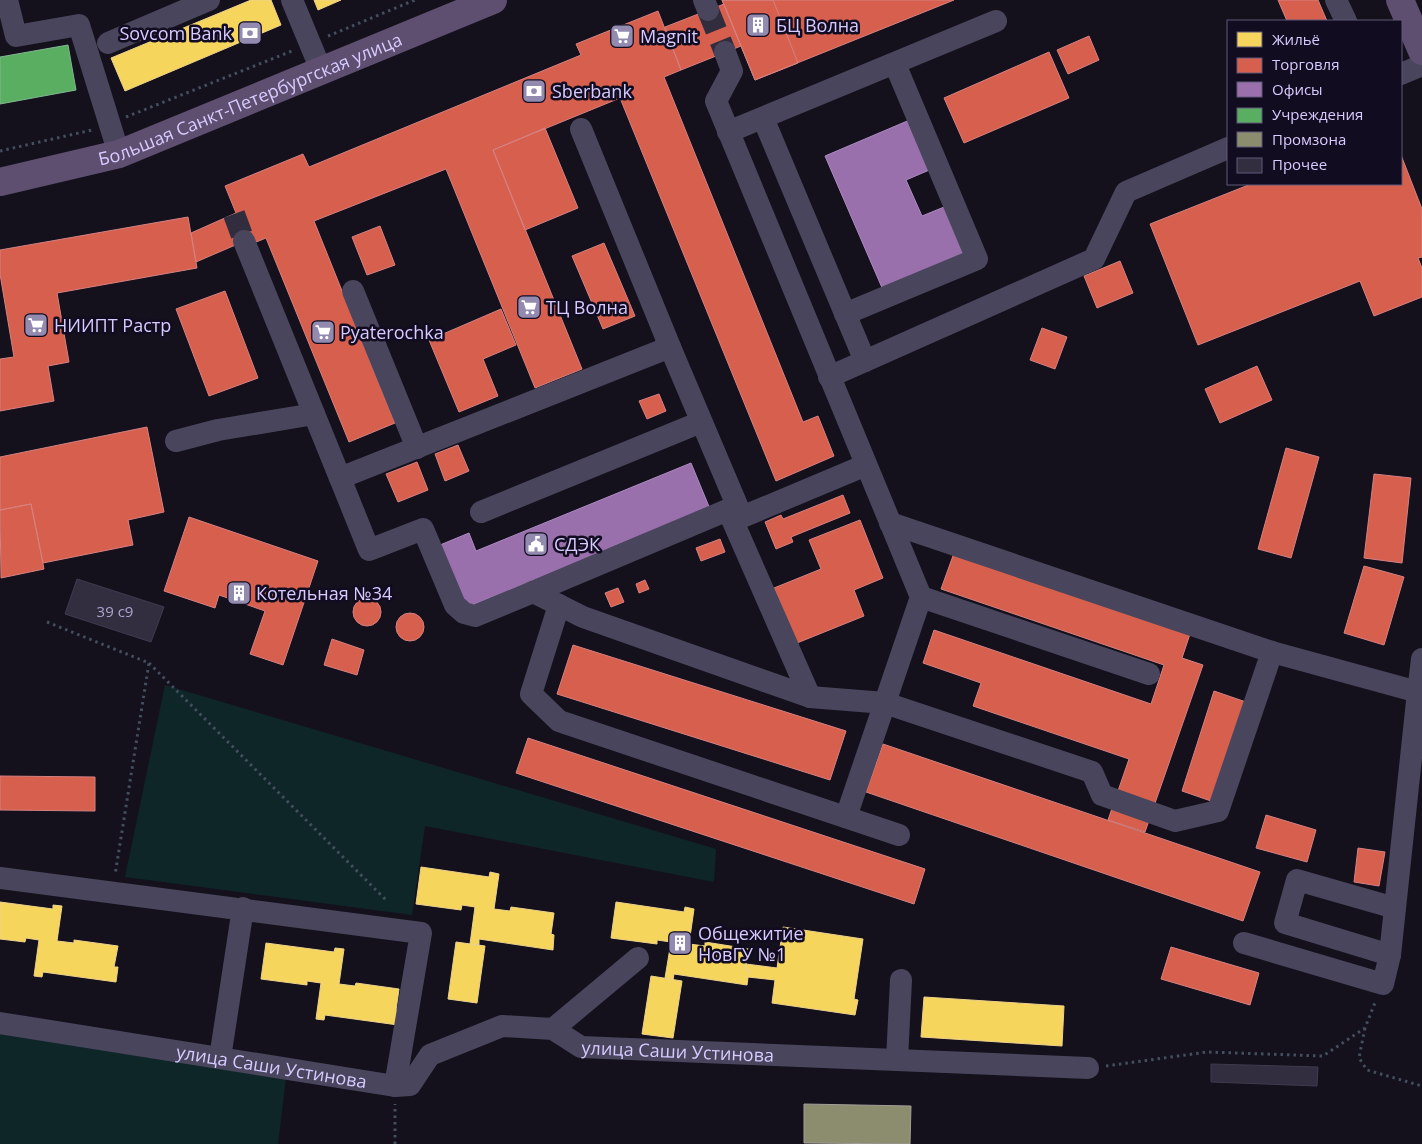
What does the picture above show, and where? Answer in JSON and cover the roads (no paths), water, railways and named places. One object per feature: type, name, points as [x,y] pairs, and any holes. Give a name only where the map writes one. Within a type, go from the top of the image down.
[{"type":"main road","name":"Большая Санкт-Петербургская улица","points":[[0,182],[119,154],[493,0]]},
{"type":"main road","points":[[1400,0],[1422,50]]},
{"type":"street","points":[[7,0],[16,36],[79,25],[119,154]]},
{"type":"street","points":[[108,43],[209,0]]},
{"type":"street","points":[[292,0],[321,70]]},
{"type":"street","points":[[1336,0],[1346,20]]},
{"type":"street","points":[[728,132],[996,21]]},
{"type":"street","points":[[725,52],[732,71],[716,101],[920,597],[886,703],[846,817]]},
{"type":"street","points":[[845,314],[977,259],[895,64]]},
{"type":"street","points":[[1402,74],[1422,65]]},
{"type":"street","points":[[763,118],[865,361]]},
{"type":"street","points":[[581,129],[701,422],[732,508],[810,697]]},
{"type":"street","points":[[829,377],[1094,259],[1126,192],[1227,148]]},
{"type":"street","points":[[244,242],[369,550],[423,529],[455,605],[464,613],[475,616],[732,508]]},
{"type":"street","points":[[353,291],[417,448]]},
{"type":"street","points":[[340,478],[670,347]]},
{"type":"street","points":[[176,442],[218,430],[314,414]]},
{"type":"street","points":[[481,512],[701,422]]},
{"type":"street","points":[[732,508],[742,517],[866,466]]},
{"type":"street","points":[[890,523],[1272,652],[1418,692]]},
{"type":"street","points":[[533,592],[583,617],[810,697],[886,703],[1092,772],[1102,795],[1175,821],[1218,811],[1272,652]]},
{"type":"street","points":[[920,597],[1149,674]]},
{"type":"street","points":[[559,605],[532,694],[559,721],[899,835]]},
{"type":"street","points":[[1244,943],[1383,984],[1390,956],[1395,908],[1413,836],[1419,717],[1418,692],[1422,659]]},
{"type":"street","points":[[0,878],[242,908],[421,933],[395,1086]]},
{"type":"street","points":[[1390,956],[1285,923],[1297,880],[1395,908]]},
{"type":"street","points":[[220,1058],[242,908]]},
{"type":"street","points":[[553,1029],[638,958]]},
{"type":"street","points":[[897,1060],[901,980]]},
{"type":"street","name":"улица Саши Устинова","points":[[0,1023],[395,1086],[410,1085],[430,1055],[502,1026],[553,1029],[581,1047],[1088,1068]]},
{"type":"tunnel","points":[[708,10],[725,52]]},
{"type":"tunnel","points":[[234,214],[244,241]]},
{"type":"place","name":"БЦ Волна","points":[[758,25]]},
{"type":"place","name":"Sovcom Bank","points":[[250,33]]},
{"type":"place","name":"Magnit","points":[[622,36]]},
{"type":"place","name":"Sberbank","points":[[534,91]]},
{"type":"place","name":"ТЦ Волна","points":[[529,307]]},
{"type":"place","name":"НИИПТ Растр","points":[[36,325]]},
{"type":"place","name":"Pyaterochka","points":[[323,332]]},
{"type":"place","name":"СДЭК","points":[[536,544]]},
{"type":"place","name":"Котельная №34","points":[[239,593]]},
{"type":"place","name":"Общежитие НовГУ №1","points":[[680,943]]}]
